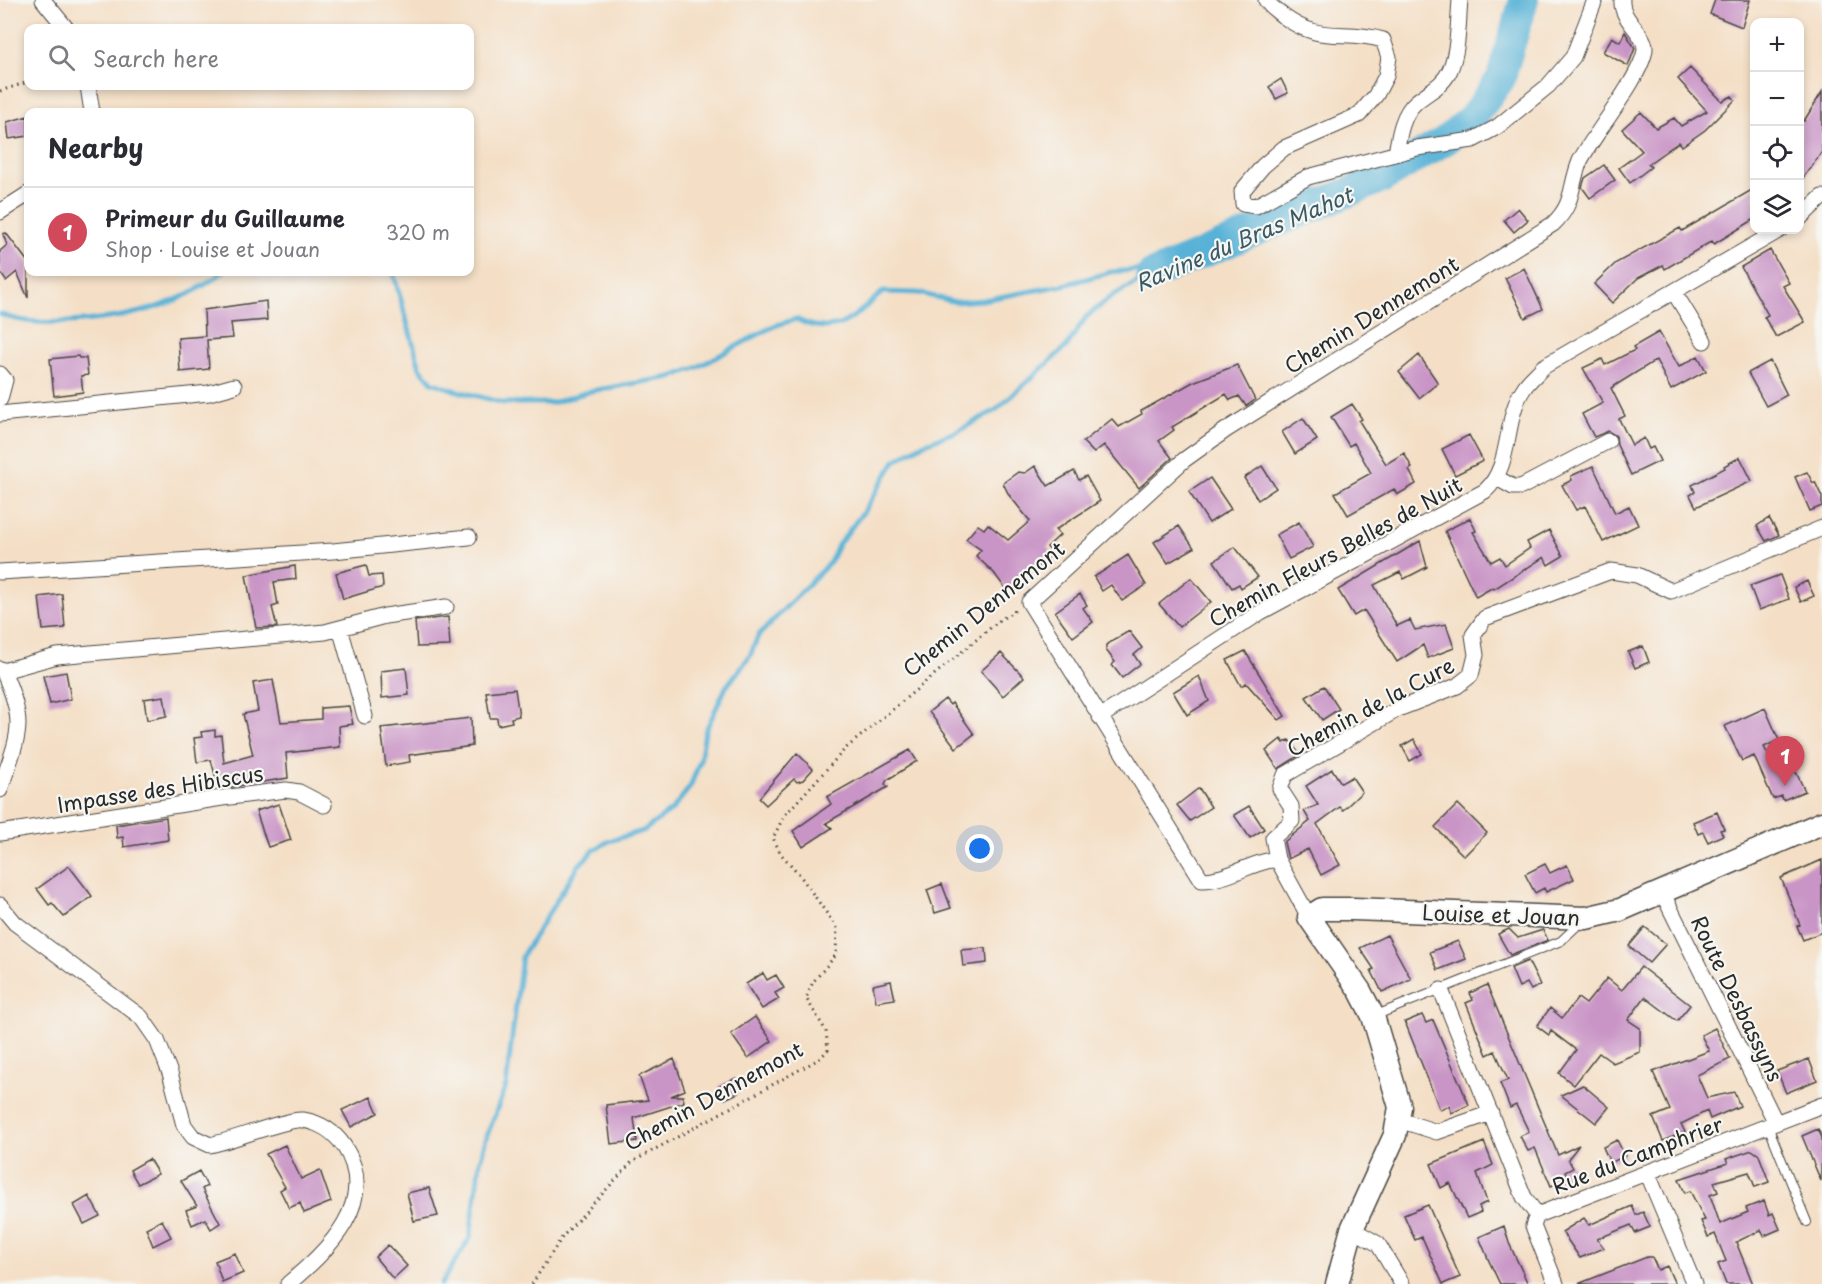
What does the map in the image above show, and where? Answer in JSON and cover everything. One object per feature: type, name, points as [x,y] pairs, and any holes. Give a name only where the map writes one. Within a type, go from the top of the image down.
[{"type":"main road","name":"Louise et Jouan","points":[[1309,917],[1322,909],[1354,909],[1586,918],[1620,910],[1822,824]]},
{"type":"main road","points":[[1309,917],[1360,991],[1373,1016],[1397,1090],[1399,1120],[1387,1156],[1352,1229],[1337,1284]]},
{"type":"street","points":[[43,0],[63,24]]},
{"type":"street","points":[[1266,0],[1296,26],[1315,34],[1370,36],[1383,40],[1389,57],[1386,76],[1359,116],[1284,148],[1263,166],[1242,191],[1243,204],[1256,206],[1308,177],[1417,148],[1473,140],[1497,127],[1548,86],[1573,57],[1595,0]]},
{"type":"street","points":[[1396,153],[1402,125],[1415,103],[1436,89],[1449,70],[1457,42],[1460,0]]},
{"type":"street","name":"Chemin Dennemont","points":[[1029,602],[1184,460],[1226,430],[1553,224],[1564,214],[1569,207],[1574,176],[1580,161],[1638,68],[1645,51],[1645,42],[1631,26],[1622,6],[1622,0]]},
{"type":"street","points":[[89,90],[91,108]]},
{"type":"street","points":[[0,212],[24,197]]},
{"type":"street","points":[[1804,214],[1822,197]]},
{"type":"street","points":[[1608,441],[1521,487],[1513,487],[1497,478],[1512,416],[1524,388],[1543,368],[1773,234]]},
{"type":"street","points":[[1674,291],[1704,340]]},
{"type":"street","points":[[0,374],[5,380],[0,399]]},
{"type":"street","points":[[0,414],[210,393],[234,386]]},
{"type":"street","name":"Chemin Fleurs Belles de Nuit","points":[[1100,717],[1261,612],[1485,491],[1497,478]]},
{"type":"street","name":"Chemin de la Cure","points":[[1277,859],[1273,838],[1292,821],[1291,806],[1280,789],[1285,776],[1398,709],[1457,686],[1471,675],[1476,655],[1473,635],[1485,618],[1611,571],[1637,574],[1658,587],[1671,591],[1822,528]]},
{"type":"street","points":[[0,572],[333,551],[469,537]]},
{"type":"street","points":[[1029,602],[1202,880],[1216,880],[1259,861],[1277,859],[1309,917]]},
{"type":"street","points":[[0,790],[20,729],[16,699],[2,670],[57,656],[325,632],[385,616],[446,607]]},
{"type":"street","points":[[340,628],[365,716]]},
{"type":"street","name":"Impasse des Hibiscus","points":[[0,833],[275,791],[299,792],[324,805]]},
{"type":"street","name":"Route Desbassyns","points":[[1662,892],[1772,1124]]},
{"type":"street","points":[[0,905],[15,923],[141,1017],[157,1040],[171,1073],[184,1125],[193,1137],[210,1145],[302,1119],[334,1131],[354,1162],[356,1201],[340,1233],[314,1262],[288,1284]]},
{"type":"street","points":[[1441,990],[1524,1197],[1537,1215]]},
{"type":"street","name":"Rue du Camphrier","points":[[1556,1284],[1533,1226],[1537,1215],[1822,1105]]},
{"type":"street","points":[[1399,1120],[1437,1132],[1491,1113]]},
{"type":"street","points":[[1647,1172],[1694,1284]]},
{"type":"street","points":[[1352,1229],[1378,1244],[1402,1284]]},
{"type":"lane","points":[[1373,1016],[1561,941],[1586,918]]},
{"type":"lane","points":[[1772,1124],[1807,1221]]},
{"type":"path","points":[[0,91],[24,83]]},
{"type":"path","name":"Chemin Dennemont","points":[[532,1284],[563,1236],[632,1162],[819,1059],[828,1050],[826,1031],[806,998],[813,982],[836,955],[837,928],[799,874],[781,854],[773,838],[784,816],[845,749],[1000,620],[1029,602]]},
{"type":"building","points":[[1715,0],[1750,0],[1742,27],[1710,14]]},
{"type":"building","points":[[1625,32],[1635,48],[1628,66],[1603,52],[1612,37],[1620,42]]},
{"type":"building","points":[[1690,68],[1722,101],[1732,96],[1735,100],[1705,130],[1682,146],[1679,142],[1648,164],[1651,167],[1630,183],[1619,168],[1642,151],[1622,129],[1641,112],[1656,128],[1674,118],[1681,126],[1707,111],[1678,79]]},
{"type":"building","points":[[1281,79],[1288,93],[1276,99],[1269,87]]},
{"type":"building","points":[[1822,92],[1822,152],[1804,177],[1804,126],[1804,121]]},
{"type":"building","points":[[24,117],[24,137],[9,139],[7,122]]},
{"type":"building","points":[[1604,165],[1615,180],[1590,198],[1582,187],[1585,178]]},
{"type":"building","points":[[1750,191],[1750,222],[1714,244],[1712,241],[1665,269],[1663,265],[1638,278],[1612,303],[1594,284],[1616,263],[1680,228],[1682,231]]},
{"type":"building","points":[[1518,208],[1528,220],[1514,232],[1504,220]]},
{"type":"building","points":[[6,233],[24,257],[24,276],[28,276],[28,298],[17,272],[6,281],[0,272],[0,251],[7,245],[3,234]]},
{"type":"building","points":[[1770,250],[1789,283],[1783,286],[1805,322],[1776,337],[1764,317],[1768,315],[1741,267]]},
{"type":"building","points":[[1524,268],[1543,309],[1525,318],[1505,278]]},
{"type":"building","points":[[266,301],[267,320],[231,323],[233,338],[207,340],[209,369],[180,372],[178,338],[205,336],[204,310]]},
{"type":"building","points":[[1659,332],[1679,367],[1698,356],[1706,371],[1671,390],[1656,360],[1611,388],[1625,416],[1619,419],[1632,445],[1644,438],[1649,449],[1653,447],[1660,461],[1631,475],[1617,445],[1616,436],[1608,431],[1594,437],[1582,414],[1603,403],[1583,368],[1602,359],[1605,365],[1635,350],[1633,347]]},
{"type":"building","points":[[1419,355],[1438,383],[1419,398],[1399,372]]},
{"type":"building","points":[[78,356],[86,358],[88,375],[81,376],[83,392],[54,396],[50,359]]},
{"type":"building","points":[[1770,361],[1787,395],[1766,406],[1748,373]]},
{"type":"building","points":[[1237,365],[1255,400],[1246,406],[1239,396],[1230,400],[1226,394],[1172,427],[1174,430],[1159,441],[1172,458],[1139,488],[1104,445],[1094,453],[1083,442],[1112,419],[1119,427],[1142,414],[1141,411],[1193,382]]},
{"type":"building","points":[[1352,404],[1362,419],[1359,421],[1386,464],[1404,453],[1412,468],[1409,470],[1416,484],[1397,495],[1394,489],[1348,515],[1335,493],[1371,473],[1354,443],[1349,446],[1331,417]]},
{"type":"building","points":[[1303,418],[1317,440],[1295,454],[1282,432]]},
{"type":"building","points":[[1469,435],[1483,461],[1455,475],[1442,449]]},
{"type":"building","points":[[1740,457],[1752,481],[1696,507],[1690,495],[1695,492],[1692,485],[1725,468],[1724,466]]},
{"type":"building","points":[[1035,466],[1048,486],[1074,471],[1079,480],[1086,476],[1100,501],[1055,530],[1060,535],[1047,547],[1053,554],[1011,588],[1005,588],[994,573],[976,556],[981,550],[966,539],[978,525],[984,529],[988,524],[1008,540],[1030,521],[1009,495],[1003,483],[1018,472],[1025,473]]},
{"type":"building","points":[[1262,466],[1276,488],[1258,500],[1244,478]]},
{"type":"building","points":[[1593,466],[1615,513],[1629,506],[1638,525],[1603,542],[1585,506],[1576,510],[1562,485],[1572,480],[1571,476]]},
{"type":"building","points":[[1807,472],[1822,497],[1822,506],[1810,511],[1795,477]]},
{"type":"building","points":[[1210,478],[1231,509],[1209,523],[1189,492]]},
{"type":"building","points":[[1470,518],[1476,531],[1473,532],[1491,562],[1500,557],[1505,565],[1530,548],[1527,542],[1549,530],[1563,556],[1548,565],[1544,557],[1494,589],[1493,587],[1476,597],[1445,531]]},
{"type":"building","points":[[1769,518],[1779,535],[1766,541],[1757,526]]},
{"type":"building","points":[[1299,522],[1313,547],[1289,559],[1276,535]]},
{"type":"building","points":[[1179,526],[1194,548],[1168,563],[1154,542]]},
{"type":"building","points":[[1420,541],[1427,567],[1404,579],[1400,572],[1374,585],[1397,626],[1410,620],[1415,630],[1446,624],[1454,648],[1428,658],[1423,645],[1397,662],[1364,610],[1354,616],[1338,590]]},
{"type":"building","points":[[1235,547],[1258,577],[1241,588],[1239,584],[1232,588],[1214,561]]},
{"type":"building","points":[[1128,555],[1146,585],[1122,601],[1111,585],[1102,591],[1094,577]]},
{"type":"building","points":[[366,565],[369,576],[382,575],[383,587],[343,599],[336,573]]},
{"type":"building","points":[[295,566],[296,579],[274,582],[278,605],[272,607],[277,627],[256,628],[246,575]]},
{"type":"building","points":[[1780,575],[1789,599],[1759,610],[1750,586]]},
{"type":"building","points":[[1191,578],[1211,602],[1179,627],[1159,604]]},
{"type":"building","points":[[1807,581],[1814,596],[1801,602],[1794,587]]},
{"type":"building","points":[[62,594],[65,628],[43,630],[39,597]]},
{"type":"building","points":[[1080,594],[1087,605],[1083,608],[1093,622],[1073,637],[1055,612]]},
{"type":"building","points":[[448,617],[450,646],[417,647],[415,621]]},
{"type":"building","points":[[1129,631],[1142,648],[1134,655],[1140,664],[1122,678],[1112,665],[1115,662],[1106,650],[1106,645]]},
{"type":"building","points":[[1643,646],[1649,662],[1635,668],[1628,652]]},
{"type":"building","points":[[1245,651],[1285,716],[1279,720],[1246,683],[1241,686],[1227,660]]},
{"type":"building","points":[[1001,653],[1024,677],[1003,696],[981,671]]},
{"type":"building","points":[[406,668],[409,695],[382,698],[381,671]]},
{"type":"building","points":[[66,672],[71,699],[50,704],[43,676]]},
{"type":"building","points":[[1199,676],[1209,701],[1187,715],[1173,692]]},
{"type":"building","points":[[273,680],[281,722],[321,719],[321,708],[349,706],[353,724],[339,726],[340,747],[286,753],[288,778],[219,789],[211,760],[197,762],[194,738],[202,737],[201,732],[215,730],[215,736],[221,735],[224,763],[253,755],[243,714],[258,711],[253,683]]},
{"type":"building","points":[[1324,686],[1339,709],[1322,720],[1306,697]]},
{"type":"building","points":[[515,689],[519,716],[511,718],[512,722],[498,725],[497,718],[490,718],[486,692]]},
{"type":"building","points":[[164,696],[167,716],[147,720],[144,699]]},
{"type":"building","points":[[945,699],[950,705],[952,703],[974,734],[956,748],[929,712]]},
{"type":"building","points":[[1765,708],[1779,740],[1764,747],[1778,772],[1793,766],[1805,791],[1783,800],[1782,796],[1773,799],[1754,756],[1742,761],[1725,726]]},
{"type":"building","points":[[471,718],[472,746],[409,755],[410,762],[386,766],[381,728]]},
{"type":"building","points":[[1281,739],[1284,743],[1289,740],[1300,755],[1278,769],[1266,751]]},
{"type":"building","points":[[1414,739],[1422,754],[1410,761],[1402,746]]},
{"type":"building","points":[[910,750],[917,761],[887,780],[885,784],[888,787],[826,823],[832,828],[803,847],[793,831],[831,804],[827,797]]},
{"type":"building","points":[[797,753],[813,769],[803,780],[797,782],[794,779],[766,805],[759,798]]},
{"type":"building","points":[[1332,769],[1341,783],[1352,777],[1362,792],[1343,810],[1340,807],[1317,824],[1340,865],[1321,875],[1308,849],[1288,859],[1284,842],[1310,821],[1304,811],[1318,805],[1306,786]]},
{"type":"building","points":[[1199,788],[1211,807],[1190,821],[1177,805]]},
{"type":"building","points":[[279,804],[291,840],[268,847],[256,811]]},
{"type":"building","points":[[1458,804],[1487,833],[1464,856],[1435,827]]},
{"type":"building","points":[[1249,806],[1264,829],[1250,838],[1234,815]]},
{"type":"building","points":[[1717,812],[1724,829],[1720,830],[1723,835],[1708,842],[1703,832],[1698,834],[1693,822]]},
{"type":"building","points":[[166,817],[168,840],[124,847],[123,837],[117,838],[116,825]]},
{"type":"building","points":[[1822,860],[1822,932],[1803,940],[1797,926],[1800,925],[1781,878]]},
{"type":"building","points":[[1545,864],[1550,873],[1567,865],[1574,879],[1546,892],[1544,888],[1535,893],[1525,874]]},
{"type":"building","points":[[69,866],[92,896],[64,917],[52,903],[49,905],[37,889]]},
{"type":"building","points":[[942,884],[951,908],[935,913],[927,890]]},
{"type":"building","points":[[1645,927],[1666,944],[1649,963],[1629,946]]},
{"type":"building","points":[[1509,929],[1518,938],[1543,930],[1548,940],[1510,955],[1498,934]]},
{"type":"building","points":[[1387,935],[1411,979],[1382,992],[1371,970],[1374,969],[1360,948]]},
{"type":"building","points":[[1458,941],[1466,959],[1438,970],[1430,952]]},
{"type":"building","points":[[986,948],[987,963],[963,966],[961,950]]},
{"type":"building","points":[[1528,961],[1540,985],[1531,990],[1527,983],[1519,987],[1511,968]]},
{"type":"building","points":[[1641,967],[1690,1005],[1677,1021],[1645,997],[1628,1020],[1640,1028],[1640,1052],[1613,1063],[1599,1053],[1574,1085],[1559,1073],[1576,1050],[1551,1031],[1549,1035],[1537,1026],[1550,1008],[1562,1018],[1578,998],[1586,1004],[1607,978],[1622,990]]},
{"type":"building","points":[[763,973],[767,980],[776,975],[784,988],[775,993],[779,999],[762,1009],[746,984]]},
{"type":"building","points":[[891,981],[895,999],[876,1002],[873,985]]},
{"type":"building","points":[[1487,985],[1558,1155],[1579,1145],[1568,1159],[1573,1168],[1565,1172],[1568,1179],[1551,1186],[1535,1148],[1528,1151],[1520,1136],[1529,1132],[1516,1105],[1510,1108],[1500,1083],[1508,1080],[1495,1051],[1487,1055],[1466,1003],[1473,1000],[1470,993]]},
{"type":"building","points":[[1422,1015],[1426,1023],[1433,1020],[1469,1105],[1452,1113],[1449,1106],[1440,1110],[1405,1022]]},
{"type":"building","points":[[755,1017],[772,1041],[748,1058],[731,1034]]},
{"type":"building","points":[[1715,1028],[1730,1059],[1697,1075],[1707,1098],[1734,1092],[1740,1106],[1710,1119],[1707,1111],[1681,1124],[1685,1132],[1663,1141],[1653,1117],[1670,1110],[1653,1072],[1709,1051],[1701,1035]]},
{"type":"building","points":[[674,1059],[685,1090],[671,1096],[683,1096],[684,1102],[634,1118],[637,1141],[611,1144],[606,1105],[648,1100],[639,1076]]},
{"type":"building","points":[[1809,1059],[1817,1080],[1786,1093],[1777,1071]]},
{"type":"building","points":[[736,1078],[738,1093],[725,1099],[719,1086]]},
{"type":"building","points":[[1583,1085],[1609,1107],[1596,1123],[1561,1095]]},
{"type":"building","points":[[371,1097],[378,1113],[351,1127],[342,1110]]},
{"type":"building","points":[[1818,1129],[1822,1138],[1821,1181],[1802,1136]]},
{"type":"building","points":[[1617,1140],[1625,1156],[1610,1163],[1603,1147]]},
{"type":"building","points":[[1484,1142],[1493,1165],[1477,1173],[1487,1202],[1479,1206],[1481,1212],[1467,1218],[1450,1183],[1441,1188],[1431,1164]]},
{"type":"building","points":[[285,1145],[301,1179],[320,1170],[331,1202],[304,1213],[300,1203],[289,1208],[280,1190],[285,1187],[266,1154]]},
{"type":"building","points":[[1752,1150],[1759,1155],[1769,1182],[1755,1187],[1749,1172],[1714,1182],[1718,1192],[1710,1195],[1720,1224],[1748,1212],[1746,1208],[1764,1201],[1769,1215],[1773,1213],[1780,1229],[1764,1236],[1761,1230],[1736,1242],[1753,1284],[1726,1284],[1718,1264],[1726,1261],[1715,1234],[1708,1237],[1701,1221],[1705,1220],[1690,1191],[1685,1193],[1679,1179],[1728,1163],[1726,1159]]},
{"type":"building","points":[[149,1159],[158,1174],[138,1184],[130,1170]]},
{"type":"building","points":[[199,1171],[207,1186],[202,1189],[220,1223],[211,1229],[205,1219],[192,1225],[186,1210],[197,1206],[181,1181]]},
{"type":"building","points":[[429,1188],[438,1216],[414,1221],[407,1193]]},
{"type":"building","points":[[89,1196],[100,1216],[84,1224],[74,1205]]},
{"type":"building","points":[[1428,1205],[1460,1277],[1443,1284],[1422,1237],[1415,1240],[1404,1215]]},
{"type":"building","points":[[1632,1206],[1636,1215],[1643,1212],[1650,1227],[1635,1233],[1631,1225],[1597,1239],[1604,1248],[1580,1258],[1562,1232],[1584,1218],[1589,1225]]},
{"type":"building","points":[[162,1220],[171,1237],[153,1246],[146,1228]]},
{"type":"building","points":[[1504,1226],[1509,1243],[1528,1284],[1500,1284],[1479,1237]]},
{"type":"building","points":[[388,1245],[407,1266],[393,1279],[375,1257]]},
{"type":"building","points":[[235,1253],[243,1273],[222,1282],[215,1261]]},
{"type":"building","points":[[1652,1257],[1658,1270],[1667,1266],[1675,1284],[1578,1284]]},
{"type":"waterway","name":"Ravine du Bras Mahot","points":[[1151,275],[1383,178],[1446,140],[1474,116],[1500,80],[1524,0]]},
{"type":"waterway","points":[[394,276],[420,368],[432,382],[504,403],[552,403],[591,391],[671,377],[696,368],[774,326],[796,319],[823,327],[843,323],[883,292],[918,293],[956,302],[983,300],[1064,285],[1111,272],[1136,270],[1151,275]]},
{"type":"waterway","name":"Ravine du Bras Mahot","points":[[441,1284],[470,1238],[480,1162],[486,1138],[506,1086],[522,956],[578,866],[594,850],[609,841],[643,831],[672,810],[690,787],[700,761],[705,732],[726,687],[750,656],[758,636],[830,562],[838,545],[864,511],[895,461],[923,444],[958,431],[996,410],[1067,346],[1086,317],[1114,295],[1151,275]]},
{"type":"waterway","points":[[0,314],[25,321],[51,322],[109,318],[169,303],[187,295],[217,276]]},
{"type":"place","name":"Primeur du Guillaume","points":[[1785,786]]}]
